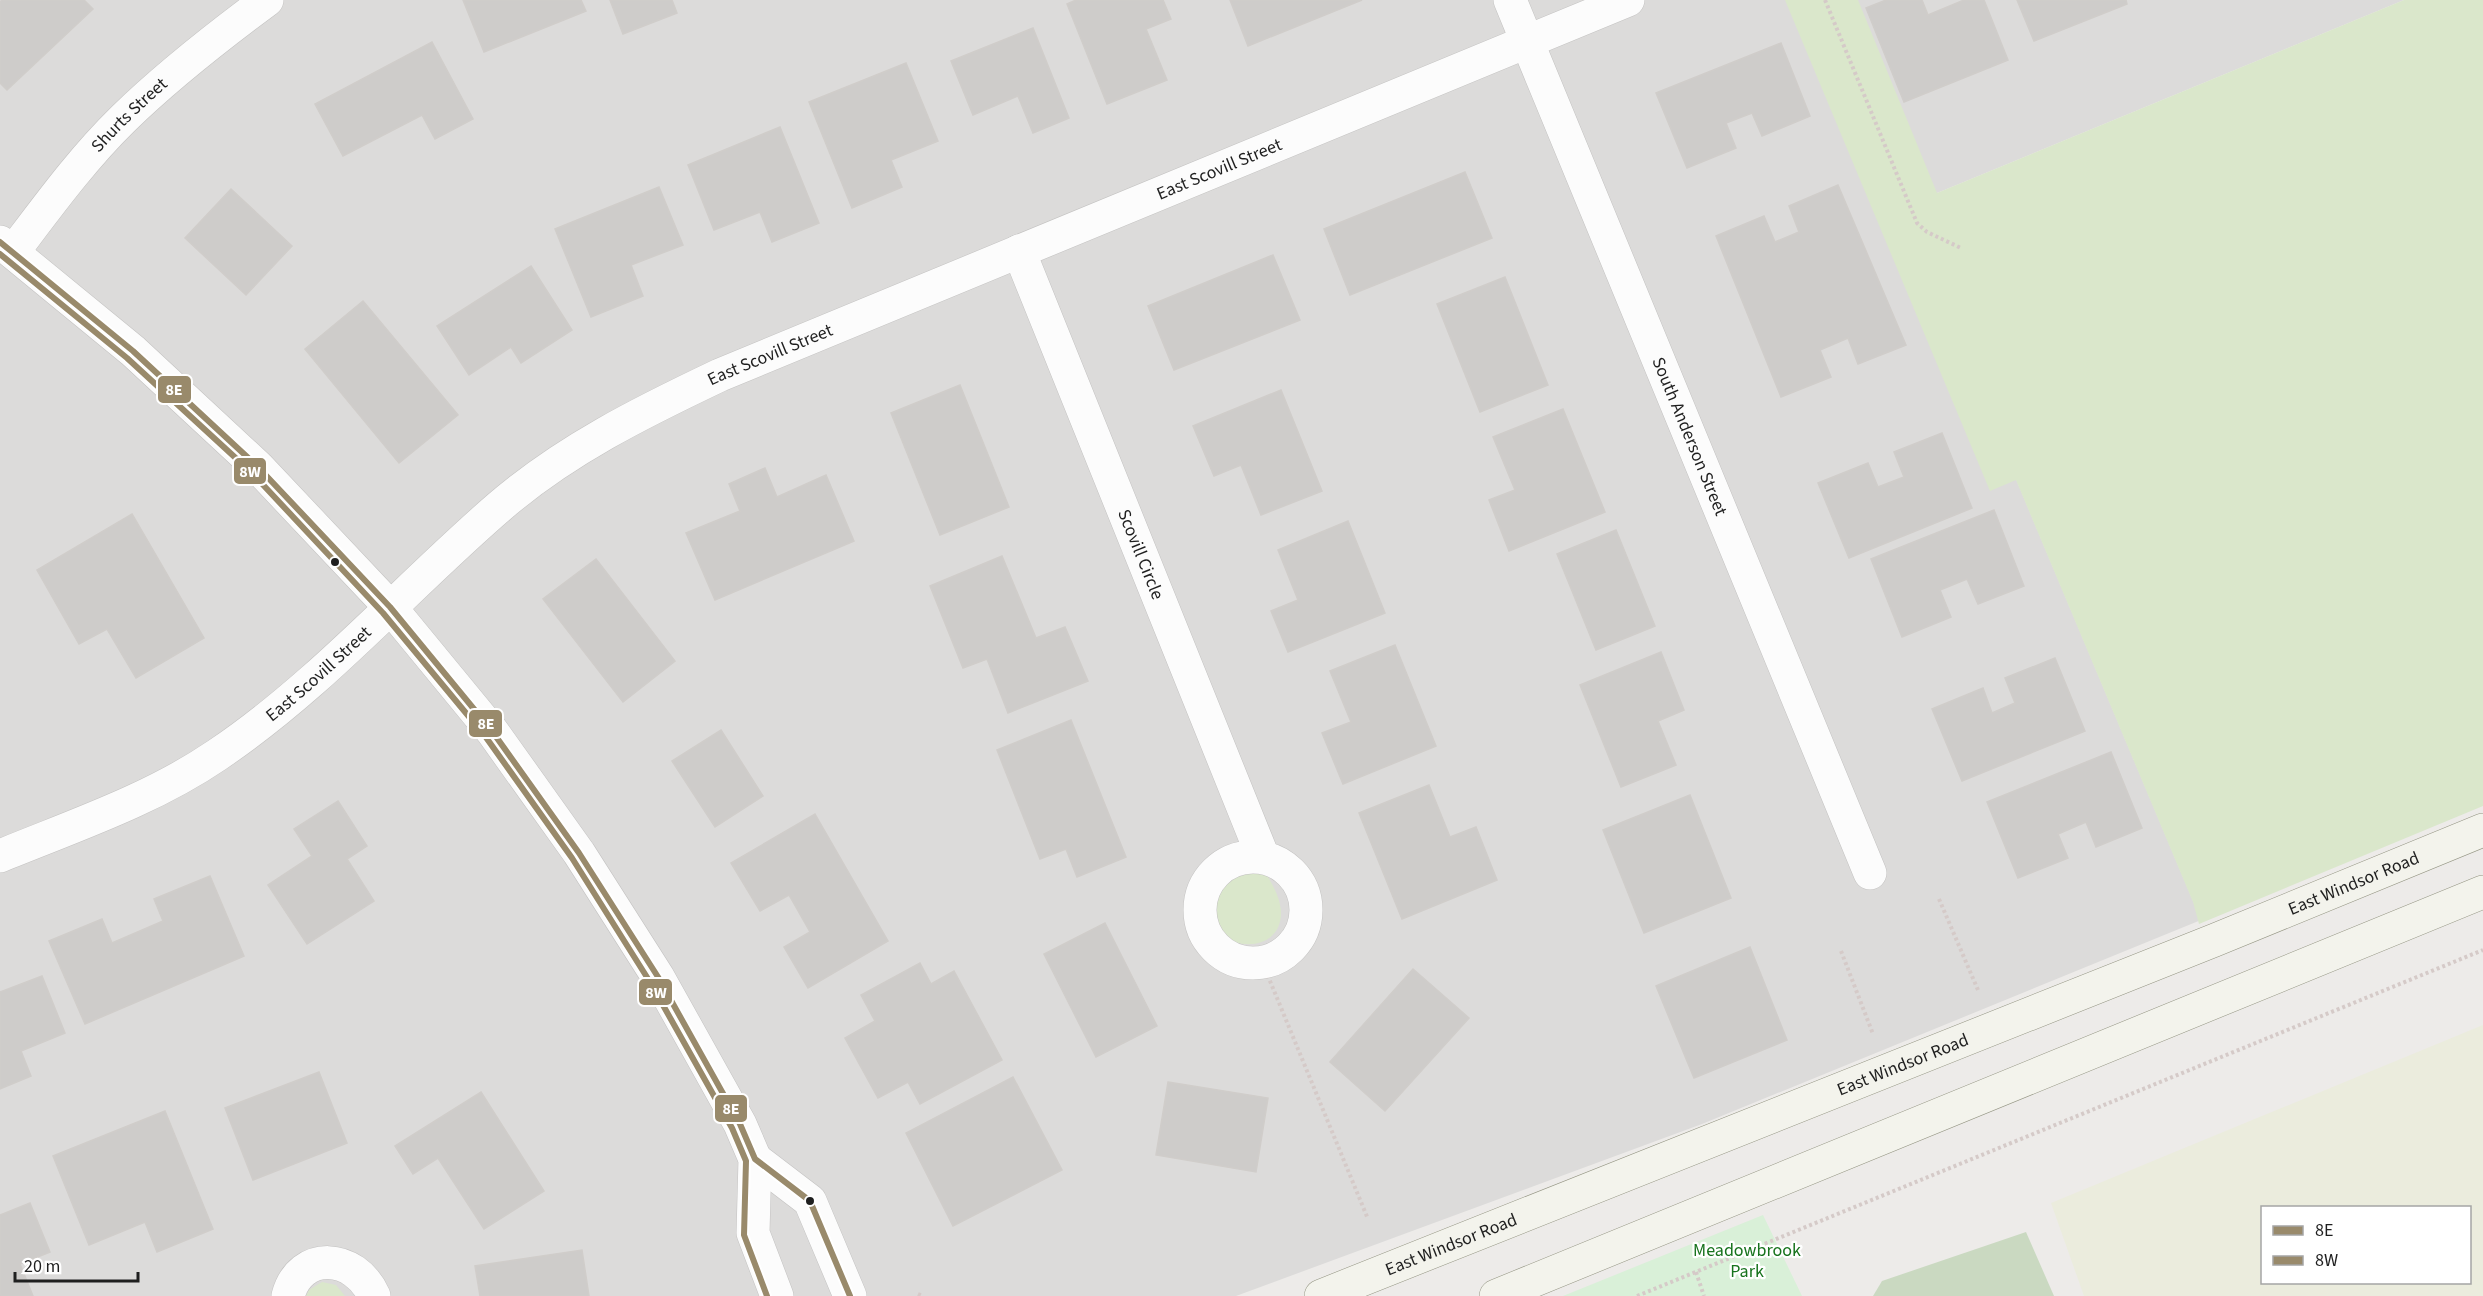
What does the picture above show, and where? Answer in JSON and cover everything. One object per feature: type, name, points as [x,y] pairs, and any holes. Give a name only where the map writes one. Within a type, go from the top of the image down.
[{"type":"main road","name":"East Windsor Road","points":[[1321,1296],[2215,940],[2483,830]]},
{"type":"main road","points":[[1496,1296],[2483,892]]},
{"type":"street","name":"Shurts Street","points":[[6,247],[123,119],[200,49],[267,0]]},
{"type":"street","name":"South Anderson Street","points":[[1510,0],[1870,873]]},
{"type":"street","name":"East Scovill Street","points":[[0,856],[140,798],[216,756],[282,706],[501,506],[572,453],[644,411],[720,375],[1628,0]]},
{"type":"street","points":[[6,247],[133,351],[250,459],[390,607],[492,731],[579,853],[658,977],[740,1124],[755,1159],[753,1233],[777,1296]]},
{"type":"street","name":"Scovill Circle","points":[[1019,251],[1263,857]]},
{"type":"street","points":[[1246,857],[1263,857],[1281,863],[1295,876],[1304,892],[1307,910],[1304,929],[1295,945],[1281,956],[1263,963],[1246,964],[1230,959],[1216,949],[1206,935],[1200,919],[1200,902],[1206,886],[1216,872],[1230,862],[1246,857]]},
{"type":"street","points":[[755,1159],[810,1201],[850,1296]]},
{"type":"street","points":[[288,1296],[295,1280],[305,1271],[318,1264],[332,1262],[358,1272],[368,1283],[374,1296]]},
{"type":"path","points":[[1825,0],[1917,223],[1927,232],[1960,248]]},
{"type":"path","points":[[1939,899],[1978,990]]},
{"type":"path","points":[[1637,1296],[2483,950]]},
{"type":"path","points":[[1841,951],[1873,1034]]},
{"type":"path","points":[[1263,963],[1368,1219]]},
{"type":"path","points":[[1696,1272],[1704,1296]]},
{"type":"shaded area","points":[[0,0],[2404,0],[1937,193],[1990,490],[2016,479],[2201,920],[1702,1124],[1236,1296],[0,1296]]},
{"type":"shaded area","points":[[2483,1025],[2483,1296],[2084,1296],[2051,1203]]},
{"type":"green space","points":[[1785,0],[1858,0],[1937,193],[2404,0],[2483,0],[2483,806],[2199,924],[2193,902],[2016,480],[1990,491]]},
{"type":"green space","points":[[1260,863],[1279,900],[1281,913],[1277,929],[1268,939],[1255,944],[1228,939],[1217,930],[1211,916],[1212,899],[1216,887],[1220,881],[1230,875]]},
{"type":"green space","name":"Meadowbrook Park","points":[[1763,1215],[1802,1296],[1563,1296]]},
{"type":"green space","points":[[2026,1232],[2054,1296],[1873,1296],[1882,1281]]},
{"type":"green space","points":[[322,1282],[336,1285],[345,1296],[306,1296],[309,1290]]},
{"type":"building","points":[[2,0],[84,0],[93,9],[7,90],[0,83],[0,2]]},
{"type":"building","points":[[463,0],[581,0],[586,11],[484,52]]},
{"type":"building","points":[[610,0],[672,0],[677,13],[623,34]]},
{"type":"building","points":[[1076,0],[1163,0],[1171,19],[1146,29],[1167,80],[1107,104],[1067,4]]},
{"type":"building","points":[[1230,0],[1362,0],[1248,46]]},
{"type":"building","points":[[1886,0],[1922,0],[1928,15],[1964,0],[1984,0],[2008,60],[1904,102],[1866,8]]},
{"type":"building","points":[[2017,0],[2126,0],[2127,4],[2034,41]]},
{"type":"building","points":[[1033,28],[1069,118],[1033,133],[1018,96],[973,115],[951,61]]},
{"type":"building","points":[[432,42],[473,119],[435,139],[422,115],[343,156],[315,104]]},
{"type":"building","points":[[1781,43],[1810,116],[1762,136],[1752,113],[1726,123],[1736,148],[1687,168],[1656,93]]},
{"type":"building","points":[[906,63],[938,141],[891,160],[902,187],[852,208],[809,102]]},
{"type":"building","points":[[780,127],[819,223],[772,242],[760,212],[714,230],[688,165]]},
{"type":"building","points":[[1465,172],[1492,238],[1350,295],[1324,229]]},
{"type":"building","points":[[1838,185],[1906,345],[1858,364],[1848,338],[1820,350],[1831,377],[1781,397],[1716,236],[1764,216],[1775,242],[1799,232],[1789,206]]},
{"type":"building","points":[[659,187],[683,245],[631,265],[643,296],[591,317],[555,229]]},
{"type":"building","points":[[231,189],[292,246],[246,295],[185,238]]},
{"type":"building","points":[[1273,255],[1300,320],[1174,370],[1148,306]]},
{"type":"building","points":[[531,266],[572,330],[521,363],[511,347],[469,375],[437,326]]},
{"type":"building","points":[[1505,277],[1548,385],[1480,412],[1437,304]]},
{"type":"building","points":[[363,301],[458,415],[399,463],[305,349]]},
{"type":"building","points":[[960,385],[1009,507],[940,535],[891,413]]},
{"type":"building","points":[[1281,390],[1322,491],[1261,515],[1241,465],[1214,476],[1193,426]]},
{"type":"building","points":[[1563,409],[1605,512],[1509,551],[1489,500],[1515,490],[1493,437]]},
{"type":"building","points":[[1942,433],[1972,508],[1849,558],[1818,483],[1868,463],[1878,487],[1904,477],[1894,452]]},
{"type":"building","points":[[765,468],[777,497],[826,475],[854,541],[715,600],[686,533],[740,511],[729,484]]},
{"type":"building","points":[[1994,510],[2024,586],[1978,604],[1967,579],[1940,590],[1951,617],[1902,637],[1871,559]]},
{"type":"building","points":[[132,514],[204,638],[136,678],[107,629],[79,644],[37,570]]},
{"type":"building","points":[[1348,521],[1385,613],[1288,652],[1271,611],[1298,600],[1278,550]]},
{"type":"building","points":[[1616,530],[1655,626],[1596,650],[1557,554]]},
{"type":"building","points":[[1002,556],[1036,638],[1065,627],[1088,681],[1008,713],[987,659],[963,668],[930,586]]},
{"type":"building","points":[[596,559],[675,661],[623,702],[543,599]]},
{"type":"building","points":[[1395,645],[1436,746],[1343,784],[1322,733],[1351,722],[1330,671]]},
{"type":"building","points":[[1661,652],[1684,710],[1658,721],[1676,765],[1621,787],[1580,685]]},
{"type":"building","points":[[2055,658],[2085,731],[1962,781],[1932,709],[1983,688],[1992,713],[2015,703],[2005,678]]},
{"type":"building","points":[[1071,720],[1126,857],[1077,877],[1066,849],[1040,859],[997,750]]},
{"type":"building","points":[[721,730],[763,796],[715,827],[672,761]]},
{"type":"building","points":[[2111,752],[2142,828],[2096,847],[2086,822],[2058,834],[2068,858],[2018,878],[1987,802]]},
{"type":"building","points":[[1429,785],[1450,837],[1476,827],[1497,880],[1402,919],[1359,813]]},
{"type":"building","points":[[1690,795],[1731,898],[1644,933],[1603,830]]},
{"type":"building","points":[[338,801],[367,846],[347,859],[374,901],[307,944],[268,885],[312,856],[294,829]]},
{"type":"building","points":[[815,814],[888,941],[808,988],[784,947],[810,932],[789,895],[760,911],[731,863]]},
{"type":"building","points":[[210,876],[244,956],[85,1024],[49,941],[102,919],[112,943],[163,921],[154,899]]},
{"type":"building","points":[[1105,923],[1157,1026],[1096,1057],[1044,954]]},
{"type":"building","points":[[1750,947],[1787,1040],[1694,1078],[1656,986]]},
{"type":"building","points":[[920,963],[931,984],[954,971],[1002,1060],[920,1104],[908,1082],[878,1098],[845,1038],[875,1021],[861,995]]},
{"type":"building","points":[[1413,969],[1469,1018],[1385,1111],[1330,1062]]},
{"type":"building","points":[[42,976],[65,1033],[21,1051],[31,1076],[0,1089],[0,992]]},
{"type":"building","points":[[319,1072],[347,1143],[253,1180],[225,1108]]},
{"type":"building","points":[[1013,1077],[1062,1170],[953,1226],[906,1133]]},
{"type":"building","points":[[1168,1082],[1268,1098],[1256,1172],[1156,1155]]},
{"type":"building","points":[[481,1092],[544,1191],[484,1229],[438,1158],[413,1174],[395,1146]]},
{"type":"building","points":[[165,1111],[213,1229],[157,1252],[145,1222],[89,1245],[53,1156]]},
{"type":"building","points":[[30,1203],[50,1252],[20,1264],[33,1296],[0,1296],[0,1215]]},
{"type":"building","points":[[582,1250],[589,1296],[480,1296],[475,1266]]},
{"type":"transit line","name":"8E","points":[[0,242],[133,351],[258,467],[390,607],[492,731],[579,853],[658,977],[740,1124],[755,1159],[810,1201],[850,1296]]},
{"type":"transit line","name":"8W","points":[[0,254],[127,358],[252,473],[383,613],[485,736],[572,858],[650,982],[732,1128],[746,1161],[744,1235],[767,1296]]}]
